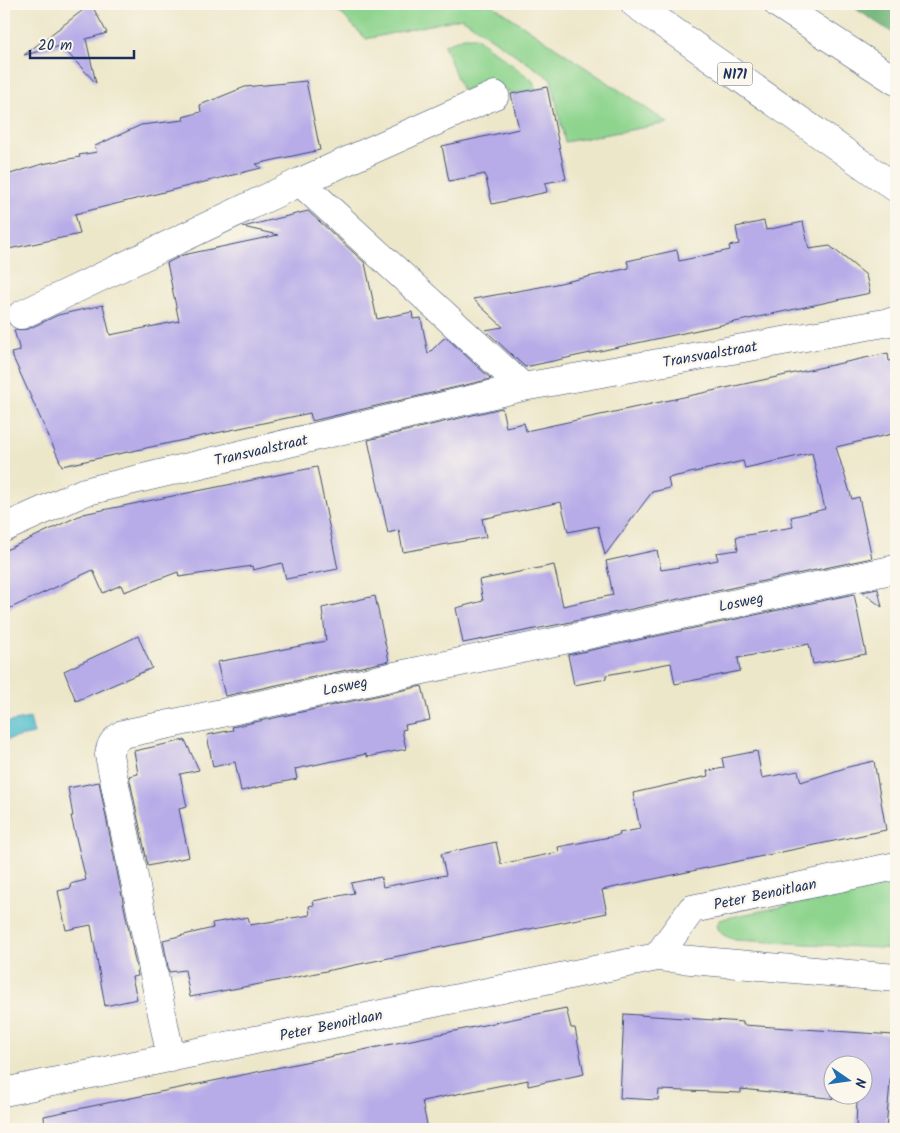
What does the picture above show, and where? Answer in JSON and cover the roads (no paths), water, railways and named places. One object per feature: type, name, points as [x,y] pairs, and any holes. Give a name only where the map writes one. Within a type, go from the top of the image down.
[{"type":"main road","name":"N171","points":[[635,4],[896,188]]},
{"type":"main road","points":[[778,4],[896,81]]},
{"type":"main road","points":[[21,315],[300,182],[495,95]]},
{"type":"main road","points":[[300,182],[523,387]]},
{"type":"main road","name":"Transvaalstraat","points":[[4,528],[84,492],[523,387],[896,321]]},
{"type":"main road","name":"Losweg","points":[[171,1058],[108,755],[110,746],[115,739],[123,734],[896,569]]},
{"type":"main road","name":"Peter Benoitlaan","points":[[657,957],[692,909],[896,866]]},
{"type":"main road","name":"Peter Benoitlaan","points":[[4,1092],[657,957],[896,978]]},
{"type":"water","points":[[30,718],[34,734],[4,740],[4,723]]}]
